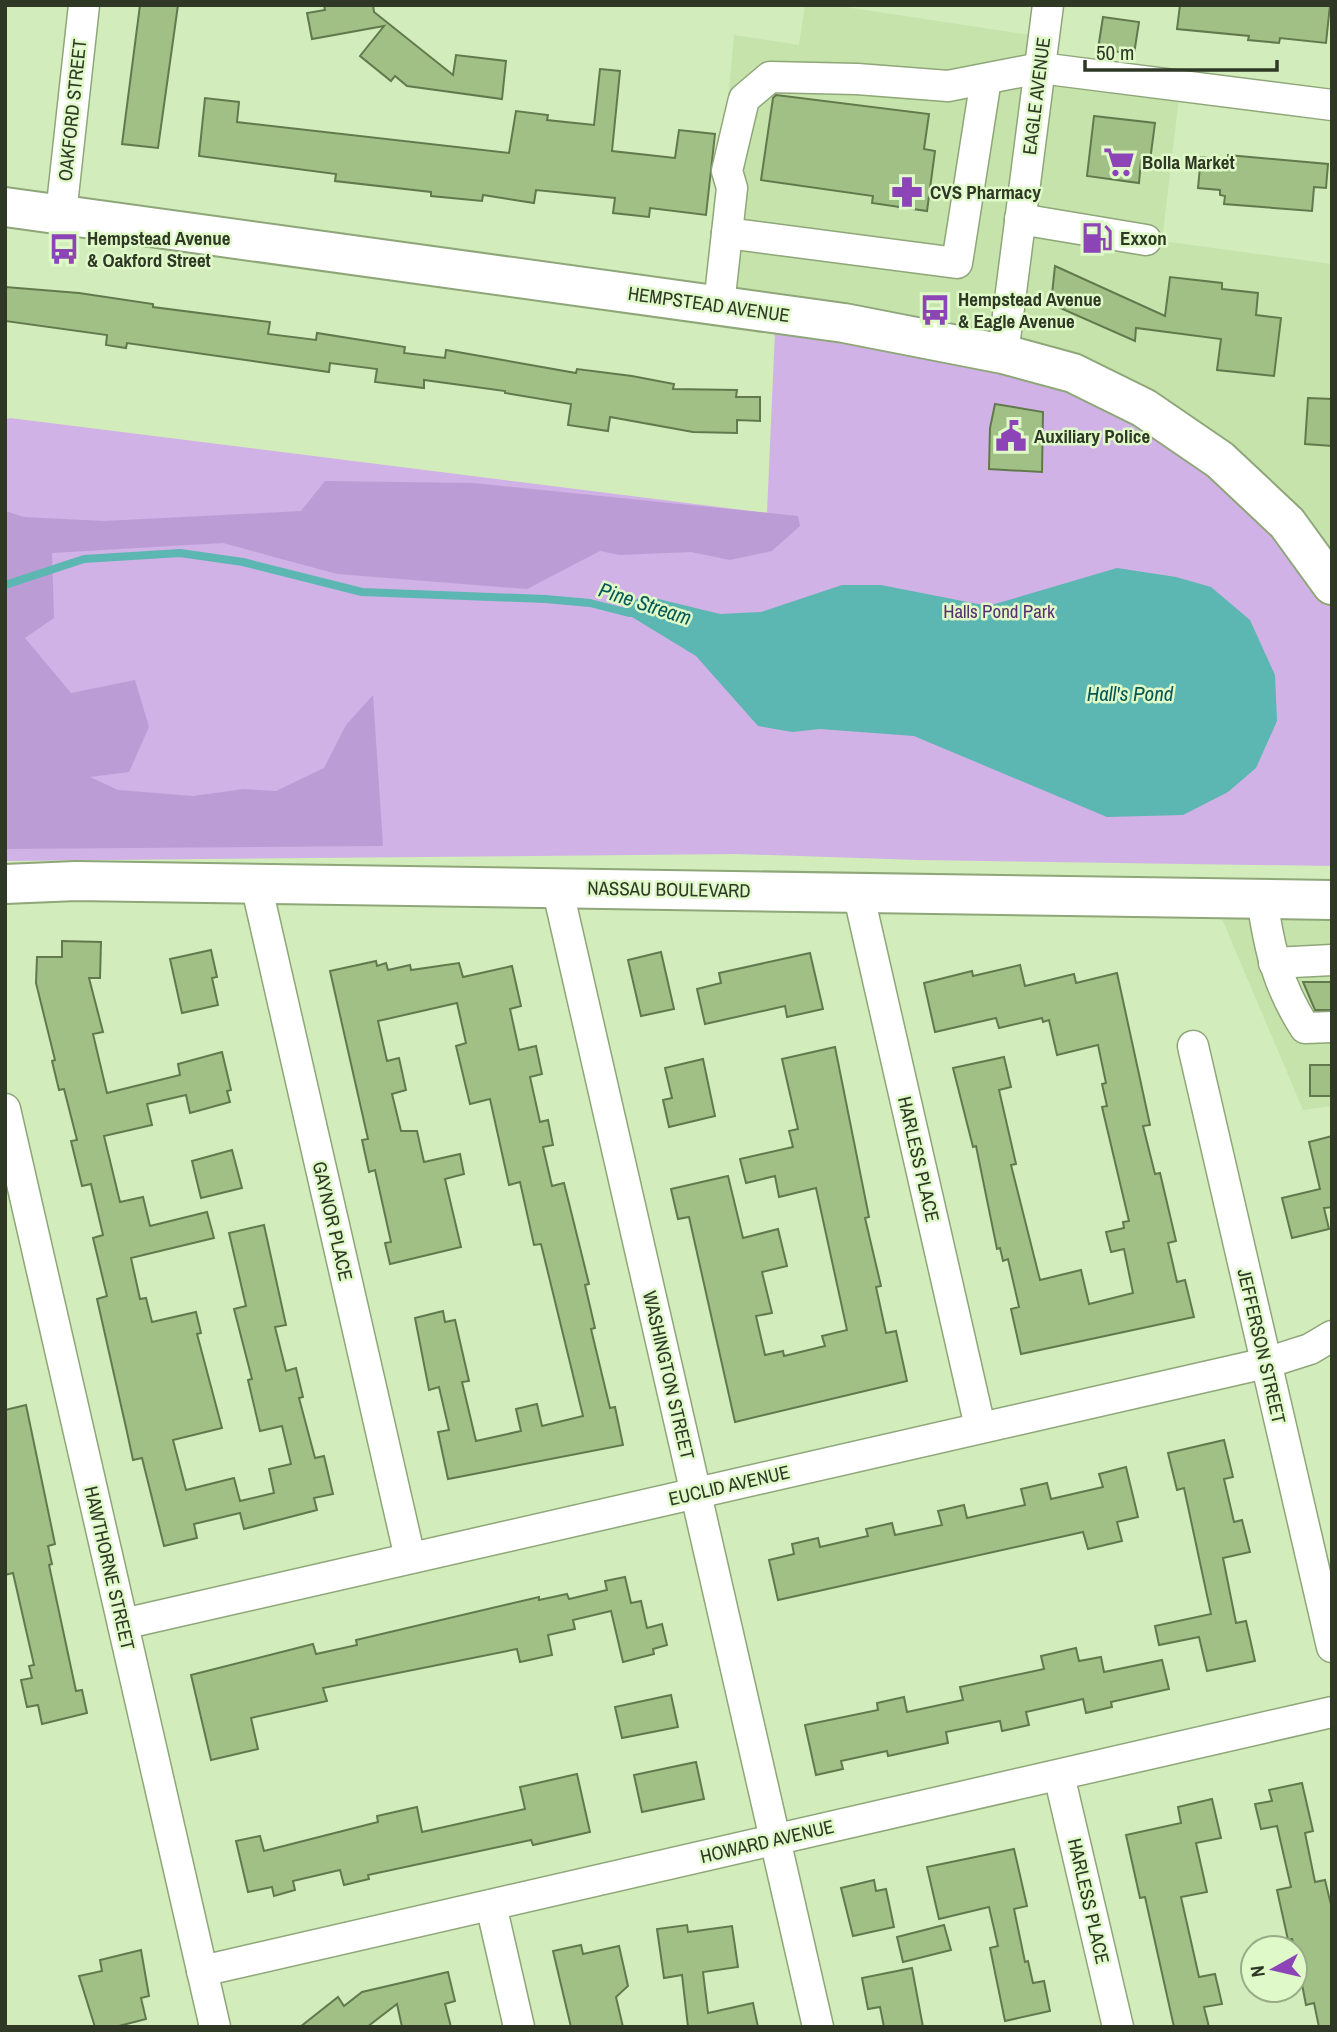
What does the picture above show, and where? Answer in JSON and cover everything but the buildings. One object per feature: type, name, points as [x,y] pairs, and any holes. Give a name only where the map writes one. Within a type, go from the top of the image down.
[{"type":"main road","name":"HEMPSTEAD AVENUE","points":[[5,208],[844,323],[1003,354],[1085,378],[1144,408],[1220,460],[1287,523],[1332,585]]},
{"type":"main road","name":"NASSAU BOULEVARD","points":[[5,884],[76,881],[1332,900]]},
{"type":"street","name":"OAKFORD STREET","points":[[61,214],[84,5]]},
{"type":"street","name":"EAGLE AVENUE","points":[[1003,354],[1048,5]]},
{"type":"street","points":[[719,305],[732,188],[727,171],[744,99],[770,77],[857,79],[948,86],[1040,68],[1332,105]]},
{"type":"street","points":[[727,233],[957,263],[986,79]]},
{"type":"street","points":[[1020,219],[1146,240]]},
{"type":"street","name":"GAYNOR PLACE","points":[[256,884],[410,1558]]},
{"type":"street","name":"WASHINGTON STREET","points":[[557,887],[818,2027]]},
{"type":"street","name":"HARLESS PLACE","points":[[858,892],[981,1427]]},
{"type":"street","points":[[1262,900],[1284,995],[1306,1028],[1332,1027]]},
{"type":"street","points":[[1275,963],[1332,960]]},
{"type":"street","name":"JEFFERSON STREET","points":[[1193,1046],[1332,1647]]},
{"type":"street","name":"HAWTHORNE STREET","points":[[5,1109],[215,2027]]},
{"type":"street","name":"EUCLID AVENUE","points":[[123,1624],[1266,1363],[1310,1349],[1332,1336]]},
{"type":"street","name":"HOWARD AVENUE","points":[[202,1971],[1332,1712]]},
{"type":"street","name":"HARLESS PLACE","points":[[1059,1775],[1118,2027]]},
{"type":"street","points":[[491,1905],[519,2027]]},
{"type":"shaded area","points":[[805,5],[832,5],[1037,36],[1032,65],[1180,89],[1162,241],[1332,264],[1332,582],[710,301],[734,35],[799,45]]},
{"type":"shaded area","points":[[325,481],[474,483],[798,516],[800,526],[772,551],[730,560],[691,552],[620,555],[600,551],[527,589],[337,574],[223,543],[52,553],[54,618],[25,638],[71,693],[135,680],[149,727],[129,772],[90,777],[118,790],[193,796],[244,789],[276,791],[324,768],[346,725],[373,695],[383,846],[5,849],[5,511],[24,517],[104,521],[301,511]]},
{"type":"shaded area","points":[[1332,906],[1332,1106],[1303,1110],[1217,907]]},
{"type":"green space","name":"Halls Pond Park","points":[[776,309],[1151,407],[1332,582],[1332,866],[918,860],[736,854],[5,861],[5,420],[10,418],[767,513]]},
{"type":"water","name":"Hall's Pond","points":[[1117,568],[1176,577],[1211,587],[1250,620],[1275,675],[1277,721],[1256,768],[1228,792],[1183,815],[1107,817],[914,736],[820,729],[792,732],[758,726],[696,656],[622,611],[642,595],[720,614],[761,612],[842,585],[881,585],[988,606]]},
{"type":"waterway","name":"Pine Stream","points":[[5,585],[84,559],[180,553],[243,562],[362,592],[545,599],[590,603],[629,613]]},
{"type":"place","name":"Bolla Market","points":[[1119,162]]},
{"type":"place","name":"CVS Pharmacy","points":[[907,192]]},
{"type":"place","name":"Exxon","points":[[1097,238]]},
{"type":"place","name":"Hempstead Avenue & Oakford Street","points":[[64,249]]},
{"type":"place","name":"Hempstead Avenue & Eagle Avenue","points":[[935,310]]},
{"type":"place","name":"Auxiliary Police","points":[[1011,436]]}]
